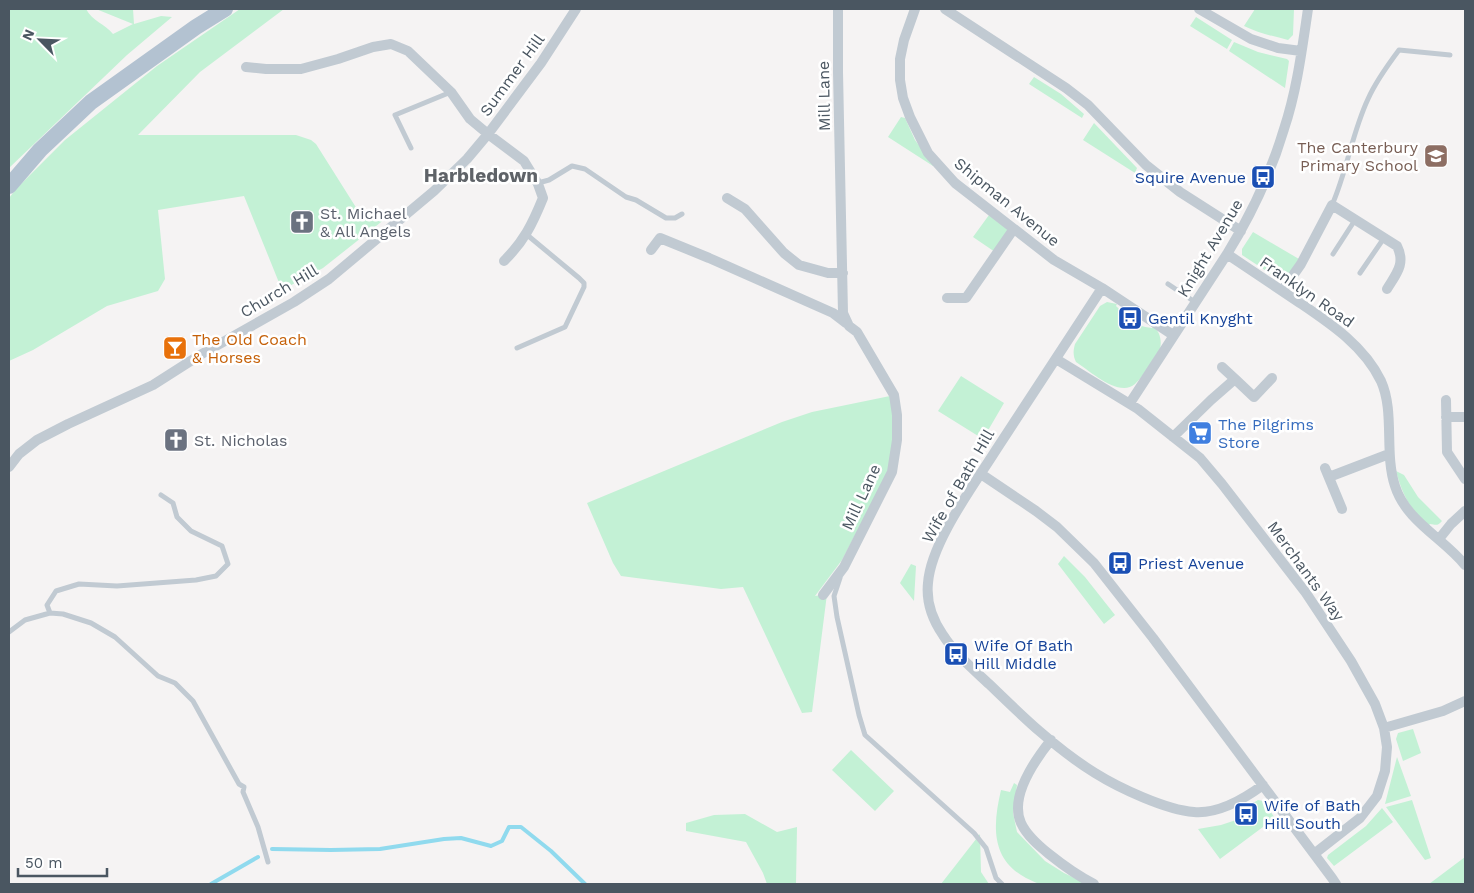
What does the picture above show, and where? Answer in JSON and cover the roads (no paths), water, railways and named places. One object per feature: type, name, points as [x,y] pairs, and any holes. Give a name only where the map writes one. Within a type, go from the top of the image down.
[{"type":"main road","points":[[9,186],[40,150],[91,102],[196,27],[225,9]]},
{"type":"street","name":"Summer Hill","points":[[488,134],[541,63],[576,9]]},
{"type":"street","name":"Mill Lane","points":[[838,9],[843,313],[849,326]]},
{"type":"street","name":"Shipman Avenue","points":[[915,9],[904,40],[900,59],[900,78],[903,98],[919,137],[928,153],[955,183],[1013,230],[1054,260],[1102,288],[1174,335]]},
{"type":"street","points":[[945,9],[1066,88],[1088,105],[1146,165],[1180,192],[1241,231]]},
{"type":"street","points":[[1199,9],[1251,39],[1278,48],[1301,51]]},
{"type":"street","name":"Knight Avenue","points":[[1130,403],[1241,231],[1272,162],[1284,129],[1293,96],[1308,9]]},
{"type":"street","points":[[246,67],[266,69],[300,68],[338,59],[373,47],[391,44],[408,51],[451,92],[470,119],[524,161],[538,184],[543,198],[534,220],[519,246],[504,261]]},
{"type":"street","name":"Church Hill","points":[[9,467],[19,454],[37,440],[153,385],[200,355],[294,302],[329,279],[434,191],[468,159],[488,134]]},
{"type":"street","points":[[727,198],[745,209],[784,253],[799,265],[828,273],[842,273]]},
{"type":"street","points":[[1282,291],[1301,264],[1332,205],[1397,246],[1401,259],[1392,287]]},
{"type":"street","points":[[947,298],[966,298],[1013,230]]},
{"type":"street","name":"Mill Lane","points":[[651,250],[660,238],[833,314],[856,332],[894,395],[898,427],[892,472],[844,567],[823,595]]},
{"type":"street","name":"Franklyn Road","points":[[1227,254],[1336,328],[1361,353],[1380,380],[1386,396],[1389,454],[1395,488],[1415,519],[1439,539],[1465,565]]},
{"type":"street","name":"Wife of Bath Hill","points":[[1102,288],[956,512],[936,552],[929,573],[929,606],[938,627],[956,652],[1011,706],[1072,757],[1107,780],[1160,803],[1196,812],[1214,810],[1228,805],[1250,795],[1263,785]]},
{"type":"street","name":"Merchants Way","points":[[1056,359],[1130,403],[1200,458],[1306,593],[1351,661],[1375,704],[1384,728],[1387,747],[1377,796],[1360,818],[1314,854]]},
{"type":"street","points":[[1222,367],[1254,398],[1272,378]]},
{"type":"street","points":[[1173,437],[1235,379]]},
{"type":"street","points":[[1446,400],[1448,452],[1465,479]]},
{"type":"street","points":[[1446,417],[1465,417]]},
{"type":"street","points":[[1342,509],[1327,473],[1389,454]]},
{"type":"street","points":[[981,474],[1050,522],[1094,563],[1153,638],[1336,884]]},
{"type":"street","points":[[1439,539],[1465,511]]},
{"type":"street","points":[[1384,728],[1443,711],[1465,701]]},
{"type":"street","points":[[1051,740],[1036,758],[1026,778],[1018,804],[1018,813],[1021,822],[1042,848],[1080,877],[1094,884]]},
{"type":"lane","points":[[1332,205],[1367,100],[1398,50],[1450,55]]},
{"type":"lane","points":[[411,148],[395,115],[451,92]]},
{"type":"lane","points":[[538,184],[549,180],[572,166],[585,168],[626,197],[636,200],[666,218],[675,218],[682,214]]},
{"type":"lane","points":[[1333,254],[1355,220]]},
{"type":"lane","points":[[518,348],[565,327],[584,287],[584,283],[579,278],[526,234]]},
{"type":"lane","points":[[1360,273],[1384,238]]},
{"type":"lane","points":[[1168,284],[1196,302]]},
{"type":"lane","points":[[50,613],[47,605],[56,590],[79,584],[117,586],[196,580],[216,576],[228,564],[222,546],[190,531],[177,517],[173,503],[161,495]]},
{"type":"lane","points":[[844,567],[834,596],[859,715],[865,735],[974,832],[986,848],[996,878],[1002,884]]},
{"type":"lane","points":[[9,632],[25,620],[50,613],[63,614],[91,623],[115,637],[158,676],[175,683],[193,701],[239,784],[244,787],[243,792],[258,827],[268,862]]},
{"type":"waterway","points":[[272,849],[380,849],[461,838],[491,846],[502,841],[509,827],[521,827],[551,851],[585,884]]},
{"type":"waterway","points":[[211,884],[258,857]]},
{"type":"place","name":"The Canterbury Primary School","points":[[1436,156]]},
{"type":"place","name":"Squire Avenue","points":[[1263,177]]},
{"type":"place","name":"St. Michael & All Angels","points":[[302,222]]},
{"type":"place","name":"Gentil Knyght","points":[[1130,318]]},
{"type":"place","name":"The Old Coach & Horses","points":[[175,348]]},
{"type":"place","name":"The Pilgrims Store","points":[[1200,433]]},
{"type":"place","name":"St. Nicholas","points":[[176,440]]},
{"type":"place","name":"Priest Avenue","points":[[1120,563]]},
{"type":"place","name":"Wife Of Bath Hill Middle","points":[[956,654]]},
{"type":"place","name":"Wife of Bath Hill South","points":[[1246,814]]},
{"type":"district","name":"Harbledown","points":[[481,175]]}]
